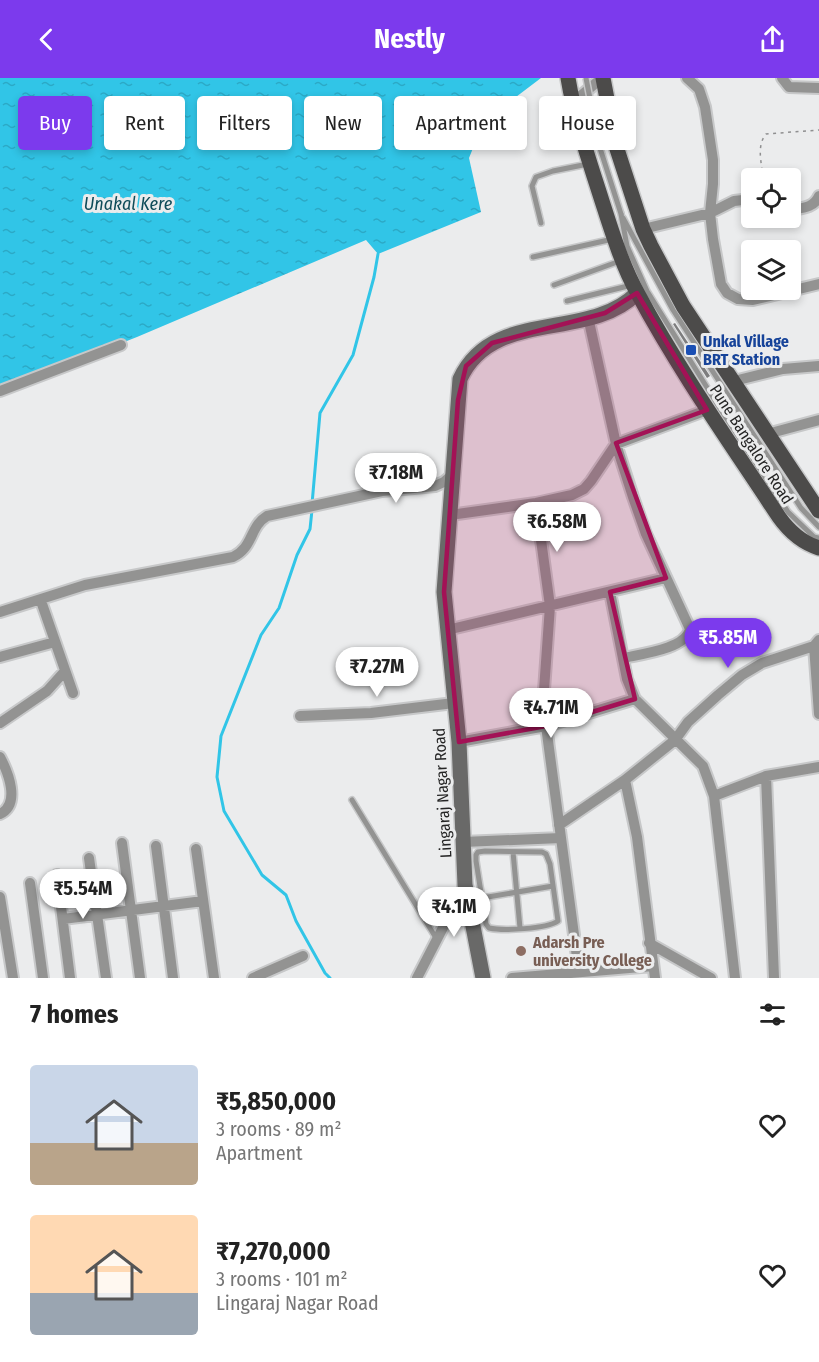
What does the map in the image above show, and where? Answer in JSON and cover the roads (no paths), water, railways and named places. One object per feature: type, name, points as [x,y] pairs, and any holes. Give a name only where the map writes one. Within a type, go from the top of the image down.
[{"type":"main road","name":"Pune Bangalore Road","points":[[568,78],[571,96]]},
{"type":"main road","name":"Pune Bangalore Road","points":[[602,78],[616,146],[643,229],[683,306],[819,511]]},
{"type":"main road","name":"Pune Bangalore Road","points":[[586,150],[614,239],[635,289],[707,410],[785,525],[810,545],[819,548]]},
{"type":"street","points":[[580,96],[602,78]]},
{"type":"street","points":[[705,78],[691,81],[702,97],[705,107],[712,160],[713,184],[710,213],[721,284],[727,293],[738,299],[753,300],[819,284]]},
{"type":"street","points":[[782,78],[789,87],[819,88]]},
{"type":"street","points":[[801,208],[810,206],[819,196]]},
{"type":"street","points":[[643,229],[710,213],[734,201],[741,200]]},
{"type":"street","name":"Lingaraj Nagar Road","points":[[483,978],[475,899],[465,885],[459,742],[447,630],[445,570],[460,379],[472,359],[492,343],[513,334],[619,308],[635,289]]},
{"type":"street","points":[[588,317],[616,444],[646,534],[689,624],[689,633],[678,643],[623,658]]},
{"type":"street","points":[[0,391],[121,345]]},
{"type":"street","points":[[734,381],[783,369],[819,366]]},
{"type":"street","points":[[450,515],[536,503],[572,495],[584,489],[616,444],[707,410]]},
{"type":"street","points":[[767,434],[819,420]]},
{"type":"street","points":[[0,612],[86,585],[233,556],[242,552],[259,521],[267,516],[322,506],[382,491],[435,486],[454,473]]},
{"type":"street","points":[[536,503],[550,606],[544,690],[546,726],[579,972]]},
{"type":"street","points":[[447,630],[666,578]]},
{"type":"street","points":[[610,592],[629,688],[635,699],[703,766],[714,796],[735,978]]},
{"type":"street","points":[[41,601],[73,693]]},
{"type":"street","points":[[0,657],[55,642]]},
{"type":"street","points":[[559,825],[625,780],[675,740],[688,722],[742,675],[762,663],[816,643],[819,714]]},
{"type":"street","points":[[0,723],[47,691],[65,671]]},
{"type":"street","points":[[459,742],[546,726],[635,699]]},
{"type":"street","points":[[300,716],[371,713],[454,703]]},
{"type":"street","points":[[0,757],[12,795],[11,802],[0,814]]},
{"type":"street","points":[[714,796],[766,777],[819,767]]},
{"type":"street","points":[[766,777],[774,978]]},
{"type":"street","points":[[512,978],[579,972],[654,972],[637,837],[625,780]]},
{"type":"street","points":[[463,842],[561,838]]},
{"type":"street","points":[[123,843],[140,978]]},
{"type":"street","points":[[156,846],[173,978]]},
{"type":"street","points":[[196,849],[214,978]]},
{"type":"street","points":[[89,858],[106,978]]},
{"type":"street","points":[[57,875],[70,978]]},
{"type":"street","points":[[30,883],[43,978]]},
{"type":"street","points":[[417,978],[465,885]]},
{"type":"street","points":[[0,897],[13,978]]},
{"type":"street","points":[[63,920],[203,901]]},
{"type":"street","points":[[649,943],[711,978]]},
{"type":"street","points":[[253,978],[303,956]]},
{"type":"lane","points":[[586,78],[599,145],[621,214],[627,246],[647,291],[788,512],[814,537],[819,538]]},
{"type":"lane","points":[[541,223],[532,186],[536,177],[553,171],[590,164]]},
{"type":"lane","points":[[621,214],[682,324],[801,508],[819,527]]},
{"type":"lane","points":[[533,257],[614,239]]},
{"type":"lane","points":[[554,285],[623,260]]},
{"type":"lane","points":[[567,301],[635,289]]},
{"type":"lane","points":[[352,800],[437,939]]},
{"type":"lane","points":[[485,851],[513,852],[542,852],[549,857],[558,921],[548,926],[501,929],[489,928],[486,924],[475,899],[476,855],[478,852],[485,851]]},
{"type":"lane","points":[[513,852],[520,928]]},
{"type":"lane","points":[[475,899],[553,886]]},
{"type":"water","name":"Unakal Kere","points":[[0,78],[541,78],[517,96],[394,96],[394,150],[472,150],[469,158],[481,212],[378,254],[366,240],[137,337],[0,391]]},
{"type":"waterway","points":[[312,504],[320,413],[353,355],[378,254]]},
{"type":"waterway","points":[[312,510],[310,529],[297,555],[279,608],[261,635],[221,736],[217,777],[224,811],[262,875],[286,895],[296,921],[330,978]]},
{"type":"place","name":"Unkal Village BRT Station","points":[[691,350]]},
{"type":"place","name":"Adarsh Pre university College","points":[[521,951]]}]
